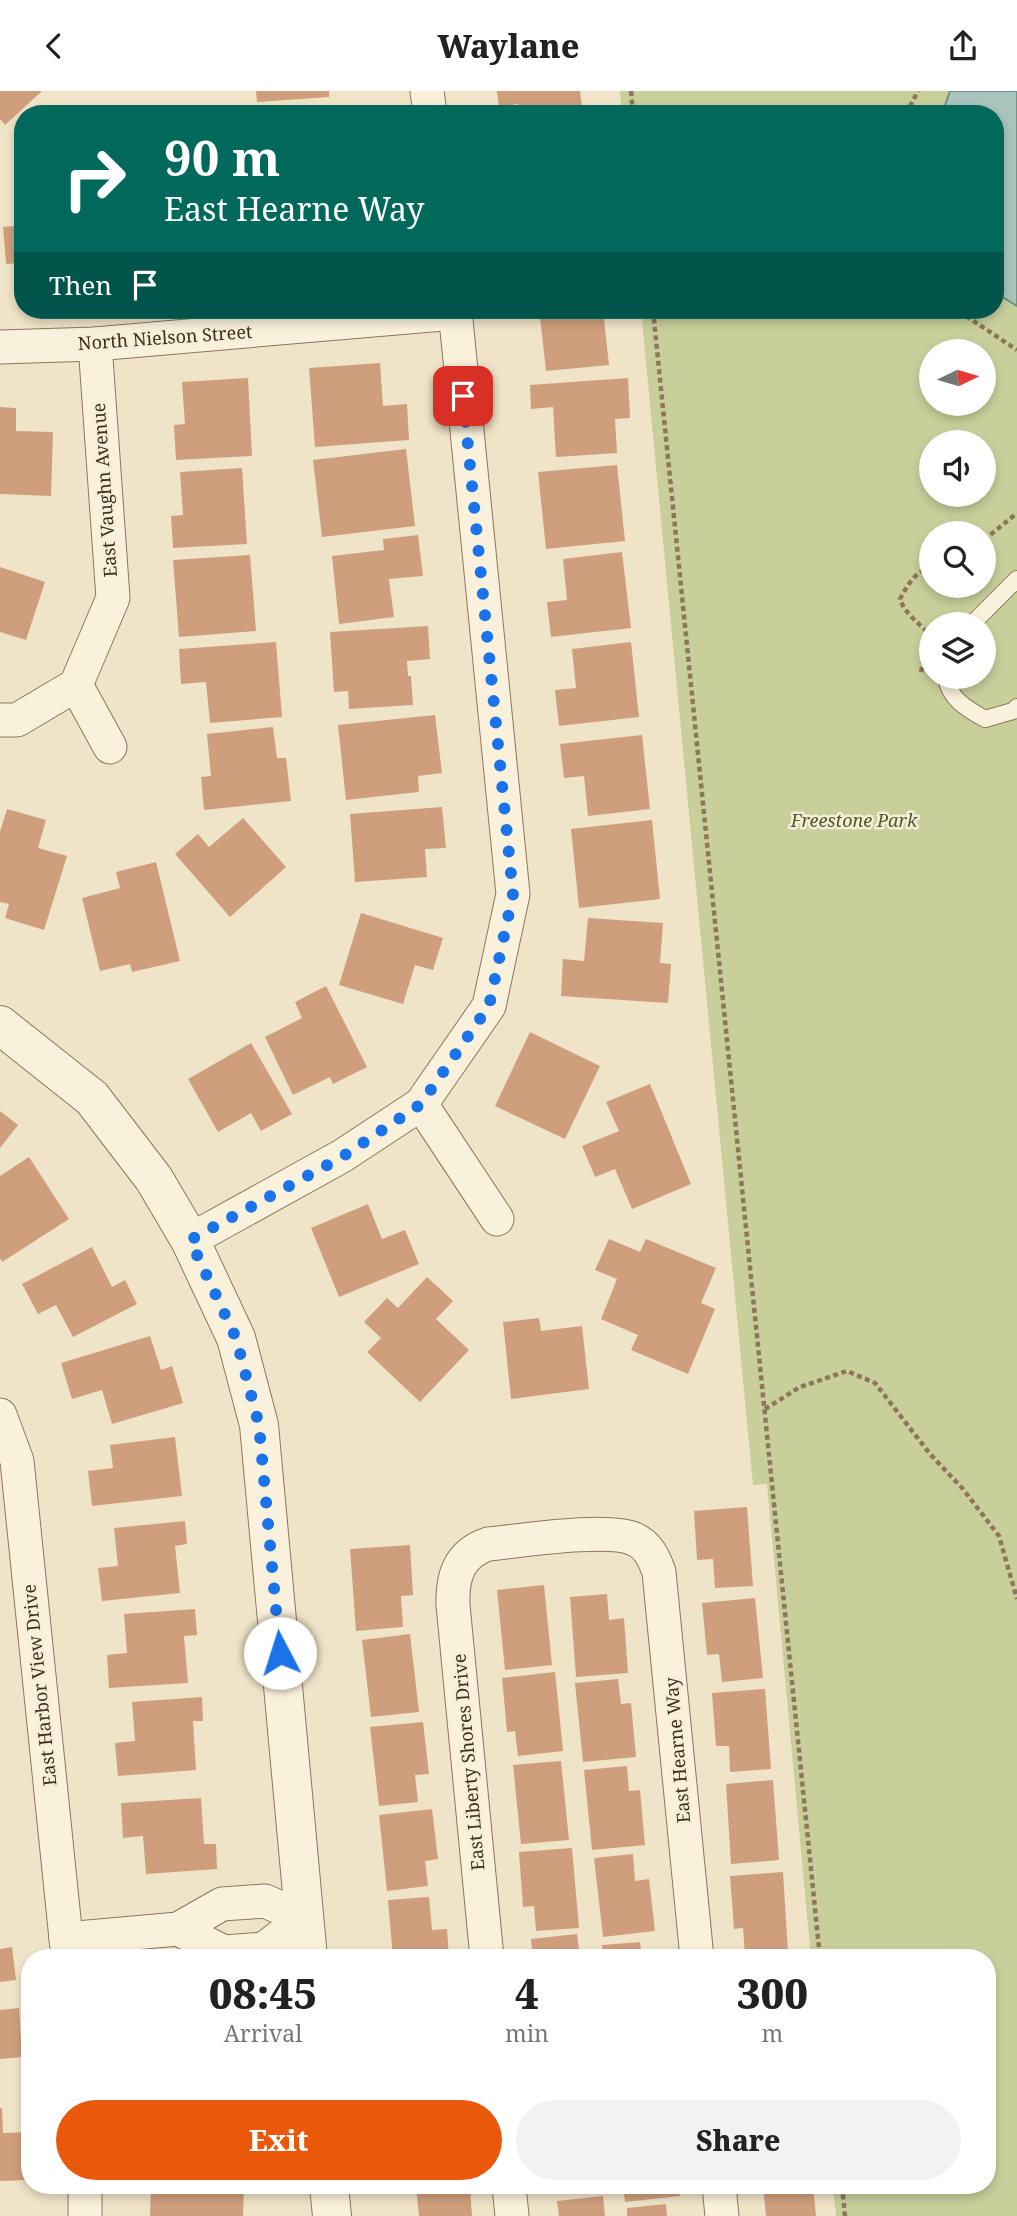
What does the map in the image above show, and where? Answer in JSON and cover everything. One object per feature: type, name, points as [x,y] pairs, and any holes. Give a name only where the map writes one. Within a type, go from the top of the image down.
[{"type":"street","name":"North Nielson Street","points":[[0,347],[95,344],[376,319]]},
{"type":"street","points":[[190,1240],[342,1157],[421,1104],[489,1006],[513,894],[456,319]]},
{"type":"street","name":"East Vaughn Avenue","points":[[76,685],[113,598],[95,344]]},
{"type":"street","points":[[8,720],[76,685],[110,747]]},
{"type":"street","points":[[0,1025],[92,1098],[154,1179],[190,1240],[236,1338],[259,1425],[307,1949]]},
{"type":"street","points":[[421,1104],[497,1219]]},
{"type":"street","name":"East Harbor View Drive","points":[[0,1415],[17,1461],[67,1949]]},
{"type":"street","name":"East Hearne Way","points":[[458,1566],[465,1556],[488,1544],[608,1533],[634,1539],[645,1546],[654,1557],[662,1585],[696,1949]]},
{"type":"street","name":"East Liberty Shores Drive","points":[[458,1566],[454,1578],[453,1605],[486,1949]]},
{"type":"street","points":[[67,1949],[178,1929],[222,1904],[265,1901],[304,1918]]},
{"type":"street","points":[[264,1949],[304,1918]]},
{"type":"street","points":[[178,1929],[218,1949]]},
{"type":"street","points":[[85,2194],[85,2216]]},
{"type":"street","points":[[330,2194],[332,2216]]},
{"type":"street","points":[[510,2194],[512,2216]]},
{"type":"street","points":[[720,2194],[722,2216]]},
{"type":"lane","points":[[984,612],[1017,579]]},
{"type":"lane","points":[[948,689],[965,708],[985,719],[1013,711],[1017,707]]},
{"type":"path","points":[[654,319],[819,1949]]},
{"type":"path","points":[[970,319],[1017,351]]},
{"type":"path","points":[[996,530],[1017,513]]},
{"type":"path","points":[[765,1409],[800,1387],[847,1371],[874,1383],[999,1536],[1017,1599]]},
{"type":"path","points":[[843,2194],[845,2216]]},
{"type":"green space","name":"Freestone Park","points":[[620,91],[1017,91],[1017,2216],[836,2216],[834,2194],[996,2194],[996,1949],[810,1949],[767,1484],[753,1485],[642,319],[1004,319],[1004,105],[621,105]]},
{"type":"water","points":[[950,91],[1017,91],[1017,306],[1004,298],[1004,105],[945,105]]},
{"type":"building","points":[[0,91],[42,91],[27,105],[14,105],[14,117],[5,125],[0,119]]},
{"type":"building","points":[[256,91],[329,91],[329,97],[257,102]]},
{"type":"building","points":[[497,91],[580,91],[582,105],[518,104],[499,105]]},
{"type":"building","points":[[14,226],[14,263],[6,264],[3,227]]},
{"type":"building","points":[[540,319],[604,319],[609,365],[546,371]]},
{"type":"building","points":[[380,363],[383,406],[407,404],[409,440],[315,447],[309,368]]},
{"type":"building","points":[[248,378],[252,456],[176,460],[174,425],[185,424],[182,382]]},
{"type":"building","points":[[628,378],[630,418],[615,419],[617,453],[556,457],[553,407],[531,409],[530,385]]},
{"type":"building","points":[[0,407],[16,408],[16,431],[53,432],[51,496],[0,494]]},
{"type":"building","points":[[406,449],[415,526],[322,537],[313,460]]},
{"type":"building","points":[[617,465],[625,541],[546,549],[538,472]]},
{"type":"building","points":[[242,468],[247,544],[173,548],[171,516],[183,515],[180,472]]},
{"type":"building","points":[[418,535],[423,576],[389,579],[394,617],[339,624],[332,556],[384,550],[383,539]]},
{"type":"building","points":[[622,552],[631,628],[551,637],[547,602],[567,600],[563,559]]},
{"type":"building","points":[[250,555],[256,631],[179,637],[173,560]]},
{"type":"building","points":[[0,567],[45,582],[26,640],[0,632]]},
{"type":"building","points":[[428,626],[430,659],[407,661],[413,705],[349,709],[348,691],[334,692],[330,632]]},
{"type":"building","points":[[276,642],[282,717],[210,723],[206,682],[181,684],[179,649]]},
{"type":"building","points":[[631,642],[639,717],[559,726],[555,690],[576,688],[572,649]]},
{"type":"building","points":[[435,715],[442,773],[418,776],[419,792],[346,800],[338,725]]},
{"type":"building","points":[[273,727],[277,758],[286,758],[291,801],[204,810],[201,777],[211,776],[207,734]]},
{"type":"building","points":[[642,735],[650,809],[588,816],[584,776],[564,778],[560,744]]},
{"type":"building","points":[[442,807],[446,848],[425,849],[427,877],[355,882],[350,814]]},
{"type":"building","points":[[7,809],[46,820],[38,848],[67,856],[44,930],[5,918],[9,904],[0,902],[0,832]]},
{"type":"building","points":[[243,818],[286,867],[230,917],[175,854],[198,834],[209,847]]},
{"type":"building","points":[[652,820],[660,899],[579,908],[571,829]]},
{"type":"building","points":[[156,862],[180,961],[132,972],[130,964],[100,971],[82,898],[120,888],[116,872]]},
{"type":"building","points":[[361,913],[443,938],[433,970],[415,965],[403,1004],[339,985]]},
{"type":"building","points":[[588,918],[663,923],[660,963],[671,964],[668,1003],[561,996],[563,959],[584,961]]},
{"type":"building","points":[[326,986],[367,1067],[333,1084],[330,1077],[293,1095],[265,1037],[302,1018],[295,1002]]},
{"type":"building","points":[[530,1032],[600,1066],[565,1139],[495,1106]]},
{"type":"building","points":[[251,1043],[292,1114],[261,1131],[251,1113],[218,1132],[188,1079]]},
{"type":"building","points":[[650,1084],[691,1184],[632,1209],[615,1169],[595,1177],[582,1146],[619,1131],[606,1102]]},
{"type":"building","points":[[0,1111],[18,1125],[0,1148]]},
{"type":"building","points":[[29,1157],[69,1219],[2,1262],[0,1176]]},
{"type":"building","points":[[368,1204],[382,1239],[405,1230],[419,1264],[339,1297],[311,1228]]},
{"type":"building","points":[[609,1239],[640,1252],[646,1239],[716,1268],[701,1303],[715,1309],[688,1374],[631,1350],[638,1335],[601,1319],[617,1279],[595,1270]]},
{"type":"building","points":[[92,1247],[112,1287],[125,1280],[137,1304],[73,1337],[56,1305],[38,1314],[22,1284]]},
{"type":"building","points":[[427,1277],[453,1301],[436,1319],[469,1350],[420,1402],[367,1352],[381,1338],[364,1322],[387,1298],[398,1308]]},
{"type":"building","points":[[539,1318],[541,1331],[582,1326],[589,1389],[511,1399],[503,1322]]},
{"type":"building","points":[[150,1336],[161,1370],[172,1366],[183,1403],[112,1424],[102,1390],[72,1399],[61,1363]]},
{"type":"building","points":[[175,1437],[182,1496],[92,1506],[88,1471],[113,1468],[110,1445]]},
{"type":"building","points":[[747,1507],[753,1586],[715,1588],[713,1559],[697,1560],[694,1511]]},
{"type":"building","points":[[185,1521],[187,1544],[175,1546],[180,1593],[102,1601],[98,1568],[118,1566],[114,1528]]},
{"type":"building","points":[[410,1545],[413,1595],[401,1596],[403,1627],[356,1631],[350,1549]]},
{"type":"building","points":[[544,1585],[552,1665],[505,1670],[497,1590]]},
{"type":"building","points":[[607,1594],[609,1620],[624,1618],[628,1673],[576,1677],[570,1597]]},
{"type":"building","points":[[755,1598],[763,1678],[722,1682],[719,1654],[707,1655],[702,1603]]},
{"type":"building","points":[[195,1609],[197,1635],[184,1636],[188,1683],[109,1688],[107,1655],[127,1653],[124,1614]]},
{"type":"building","points":[[410,1634],[419,1712],[371,1717],[362,1640]]},
{"type":"building","points":[[555,1672],[563,1751],[518,1756],[515,1731],[507,1732],[502,1678]]},
{"type":"building","points":[[618,1679],[621,1704],[631,1703],[636,1757],[583,1762],[575,1683]]},
{"type":"building","points":[[765,1689],[771,1769],[730,1772],[729,1746],[716,1746],[712,1693]]},
{"type":"building","points":[[202,1697],[203,1721],[193,1721],[196,1770],[118,1776],[115,1743],[135,1741],[132,1702]]},
{"type":"building","points":[[423,1722],[429,1774],[415,1775],[418,1802],[379,1806],[370,1727]]},
{"type":"building","points":[[561,1761],[569,1840],[521,1844],[513,1765]]},
{"type":"building","points":[[627,1766],[629,1791],[640,1790],[645,1845],[592,1850],[584,1770]]},
{"type":"building","points":[[773,1780],[779,1860],[731,1864],[726,1784]]},
{"type":"building","points":[[201,1798],[204,1844],[216,1844],[217,1869],[146,1874],[143,1836],[123,1838],[121,1803]]},
{"type":"building","points":[[432,1809],[438,1859],[425,1861],[428,1886],[387,1891],[379,1815]]},
{"type":"building","points":[[572,1848],[579,1928],[536,1931],[534,1906],[523,1907],[519,1852]]},
{"type":"building","points":[[633,1854],[635,1881],[649,1879],[655,1931],[603,1937],[594,1858]]},
{"type":"building","points":[[783,1872],[788,1949],[745,1949],[743,1928],[734,1929],[730,1876]]},
{"type":"building","points":[[429,1897],[432,1930],[447,1929],[448,1949],[392,1949],[388,1900]]},
{"type":"building","points":[[577,1934],[579,1949],[532,1949],[531,1939]]},
{"type":"building","points":[[640,1942],[641,1949],[602,1949],[602,1945]]},
{"type":"building","points":[[12,1947],[16,1980],[0,1982],[0,1949]]},
{"type":"building","points":[[19,2008],[21,2057],[0,2059],[0,2010]]},
{"type":"building","points":[[2,2108],[3,2133],[21,2132],[21,2180],[0,2181]]},
{"type":"building","points":[[151,2194],[244,2194],[243,2216],[150,2216]]},
{"type":"building","points":[[417,2194],[471,2194],[472,2216],[419,2216]]},
{"type":"building","points":[[624,2194],[680,2194],[680,2196],[625,2202]]},
{"type":"building","points":[[764,2194],[814,2194],[816,2216],[766,2216]]},
{"type":"building","points":[[603,2196],[605,2216],[559,2216],[557,2201]]},
{"type":"building","points":[[666,2204],[667,2216],[627,2216],[627,2208]]},
{"type":"route","points":[[280,1653],[259,1425],[236,1338],[190,1240],[342,1157],[421,1104],[489,1006],[513,894],[463,396]]}]
